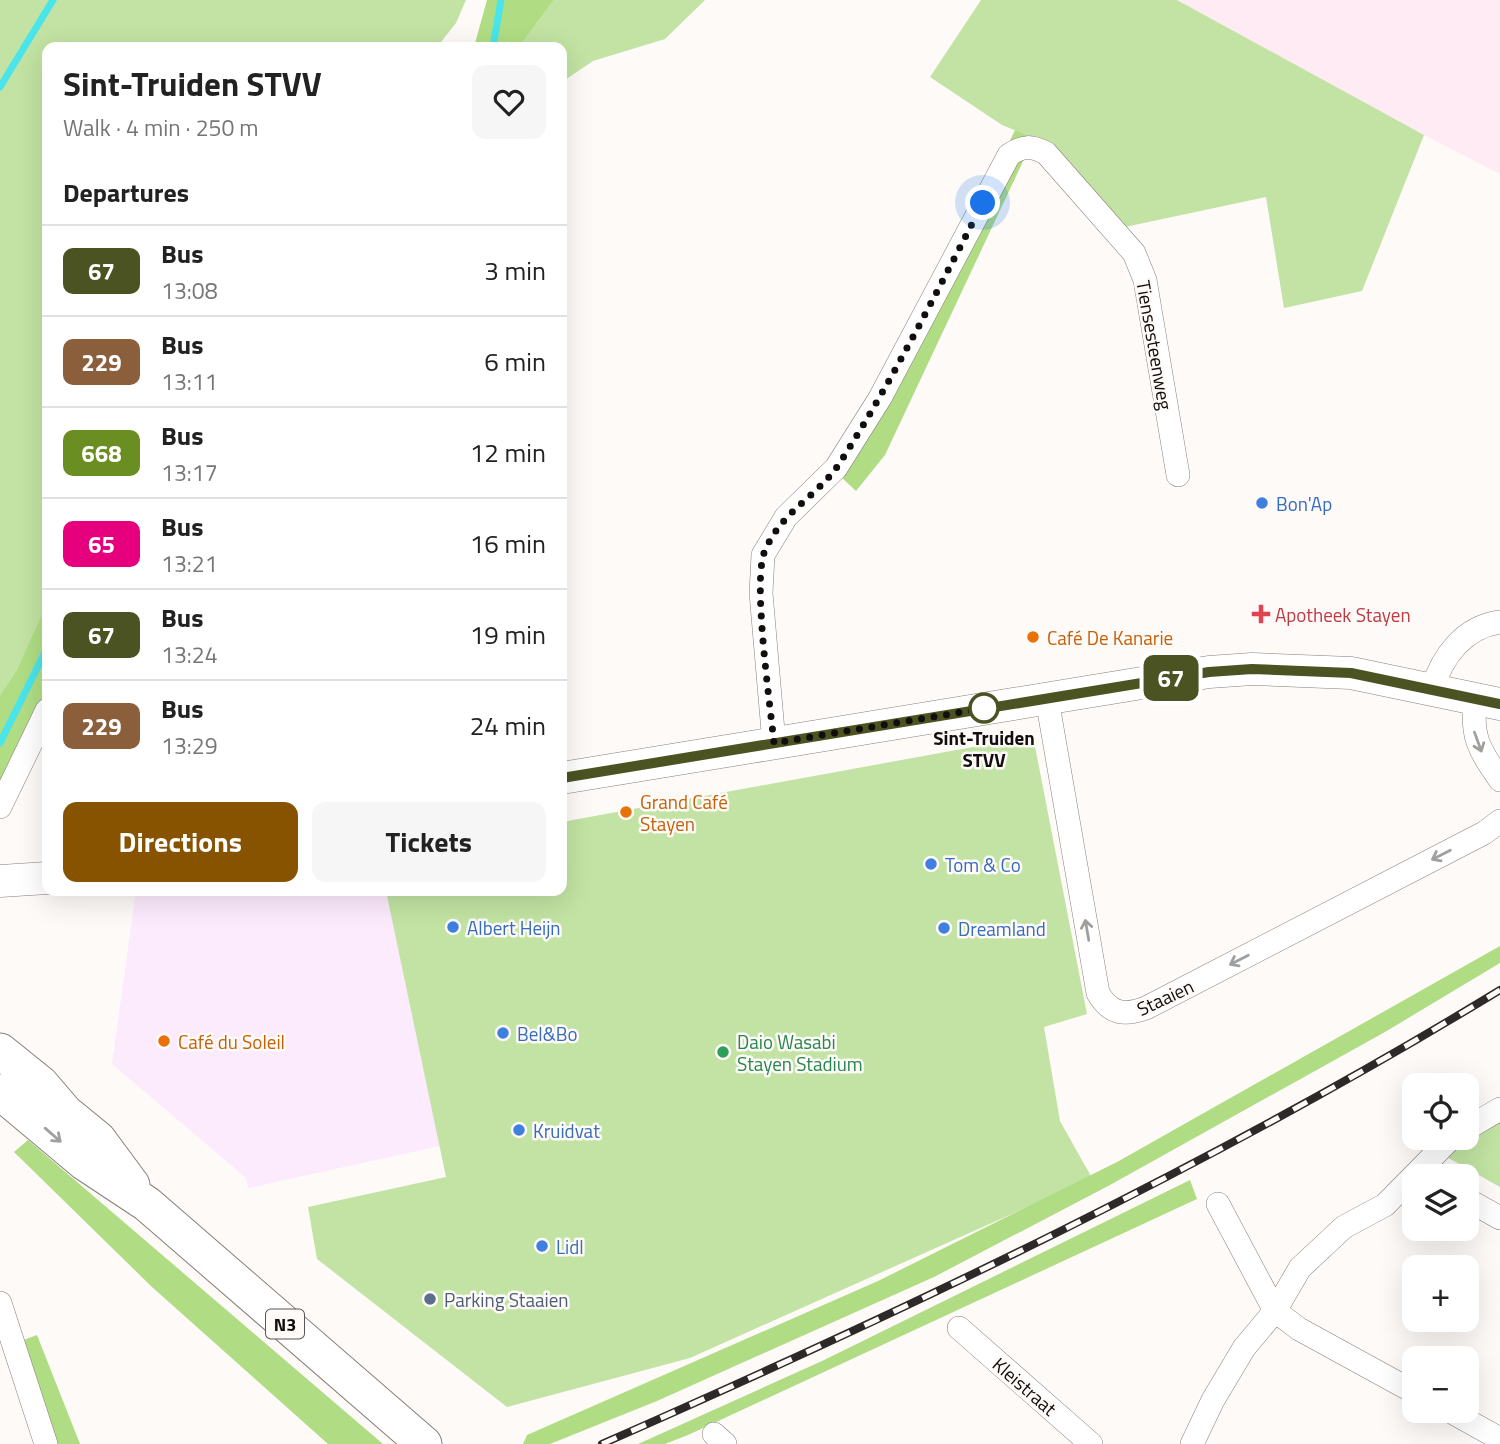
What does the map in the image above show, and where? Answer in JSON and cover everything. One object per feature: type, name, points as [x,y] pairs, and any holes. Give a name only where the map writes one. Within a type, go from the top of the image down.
[{"type":"main road","points":[[567,777],[1209,672],[1252,669],[1351,673],[1488,702]]},
{"type":"main road","points":[[0,859],[42,857]]},
{"type":"main road","points":[[0,881],[42,878]]},
{"type":"main road","name":"N3","points":[[0,1051],[41,1084],[65,1112],[98,1139],[147,1204]]},
{"type":"main road","name":"N3","points":[[6,1102],[86,1163],[147,1204],[424,1444]]},
{"type":"street","name":"Tiensesteenweg","points":[[774,743],[761,593],[763,555],[786,517],[836,468],[880,398],[1009,155],[1020,148],[1030,146],[1046,153],[1134,253],[1144,280],[1178,475]]},
{"type":"street","points":[[1432,690],[1438,669],[1467,634],[1483,625],[1500,622]]},
{"type":"street","name":"Staaien","points":[[1047,699],[1098,993],[1106,1007],[1118,1012],[1131,1014],[1146,1008],[1484,833],[1500,821]]},
{"type":"street","points":[[1488,702],[1473,721],[1476,743],[1500,780]]},
{"type":"street","points":[[0,807],[42,720]]},
{"type":"street","points":[[1479,1121],[1500,1109]]},
{"type":"street","points":[[1429,1164],[1441,1150]]},
{"type":"street","points":[[1192,1444],[1213,1400],[1244,1348],[1275,1311],[1300,1268],[1344,1227],[1385,1205],[1402,1190]]},
{"type":"street","points":[[1218,1204],[1275,1311],[1299,1329],[1402,1385]]},
{"type":"street","points":[[1479,1206],[1500,1217]]},
{"type":"street","points":[[0,1303],[47,1444]]},
{"type":"street","name":"Kleistraat","points":[[959,1328],[1091,1444]]},
{"type":"street","points":[[1471,1423],[1500,1439]]},
{"type":"shaded area","points":[[1177,0],[1500,0],[1500,174],[1424,135]]},
{"type":"shaded area","points":[[135,896],[445,896],[486,1136],[248,1188],[246,1178],[112,1064]]},
{"type":"green space","points":[[0,0],[466,0],[456,23],[441,42],[42,42],[42,613],[16,671],[0,695]]},
{"type":"green space","points":[[487,0],[554,0],[523,42],[475,42]]},
{"type":"green space","points":[[554,0],[705,0],[665,39],[593,61],[567,79],[567,42],[523,42]]},
{"type":"green space","points":[[981,0],[1177,0],[1424,135],[1362,291],[1284,308],[1266,197],[1125,227],[1053,146],[1002,125],[930,77]]},
{"type":"green space","points":[[1015,130],[1034,138],[885,455],[856,491],[841,477],[884,406]]},
{"type":"green space","points":[[42,613],[42,708],[0,789],[0,695],[16,671]]},
{"type":"green space","name":"Daio Wasabi Stayen Stadium","points":[[1033,736],[1087,1014],[1044,1027],[1060,1121],[1092,1178],[690,1358],[507,1407],[317,1259],[308,1207],[446,1177],[387,896],[567,896],[567,821]]},
{"type":"green space","points":[[1500,946],[1500,963],[1385,1032],[1110,1185],[934,1277],[657,1401],[550,1444],[523,1444],[527,1435],[878,1281],[1117,1162]]},
{"type":"green space","points":[[1500,1116],[1500,1187],[1479,1175],[1479,1164],[1459,1164],[1445,1156],[1448,1150],[1479,1150],[1479,1128]]},
{"type":"green space","points":[[28,1140],[383,1444],[328,1444],[152,1287],[14,1152]]},
{"type":"green space","points":[[1190,1180],[1197,1199],[688,1435],[665,1444],[638,1444],[822,1361]]},
{"type":"green space","points":[[37,1335],[80,1444],[53,1444],[21,1341]]},
{"type":"waterway","points":[[0,87],[53,0]]},
{"type":"waterway","points":[[494,42],[501,0]]},
{"type":"waterway","points":[[0,743],[42,658]]},
{"type":"railway","points":[[602,1444],[831,1341],[1171,1175],[1282,1116],[1500,990]]},
{"type":"bus line","name":"67","points":[[567,777],[1209,672],[1252,669],[1351,673],[1500,704]]},
{"type":"place","name":"Bon'Ap","points":[[1262,503]]},
{"type":"place","name":"Apotheek Stayen","points":[[1261,614]]},
{"type":"place","name":"Café De Kanarie","points":[[1033,637]]},
{"type":"place","name":"Sint-Truiden STVV","points":[[984,708]]},
{"type":"place","name":"Grand Café Stayen","points":[[626,812]]},
{"type":"place","name":"Tom & Co","points":[[931,864]]},
{"type":"place","name":"Albert Heijn","points":[[453,927]]},
{"type":"place","name":"Dreamland","points":[[944,928]]},
{"type":"place","name":"Bel&Bo","points":[[503,1033]]},
{"type":"place","name":"Café du Soleil","points":[[164,1041]]},
{"type":"place","name":"Daio Wasabi Stayen Stadium","points":[[723,1052]]},
{"type":"place","name":"Kruidvat","points":[[519,1130]]},
{"type":"place","name":"Lidl","points":[[542,1246]]},
{"type":"place","name":"Parking Staaien","points":[[430,1299]]},
{"type":"route","points":[[983,203],[880,398],[836,468],[786,517],[771,540],[763,555],[761,593],[774,743],[993,707],[984,708]]}]
